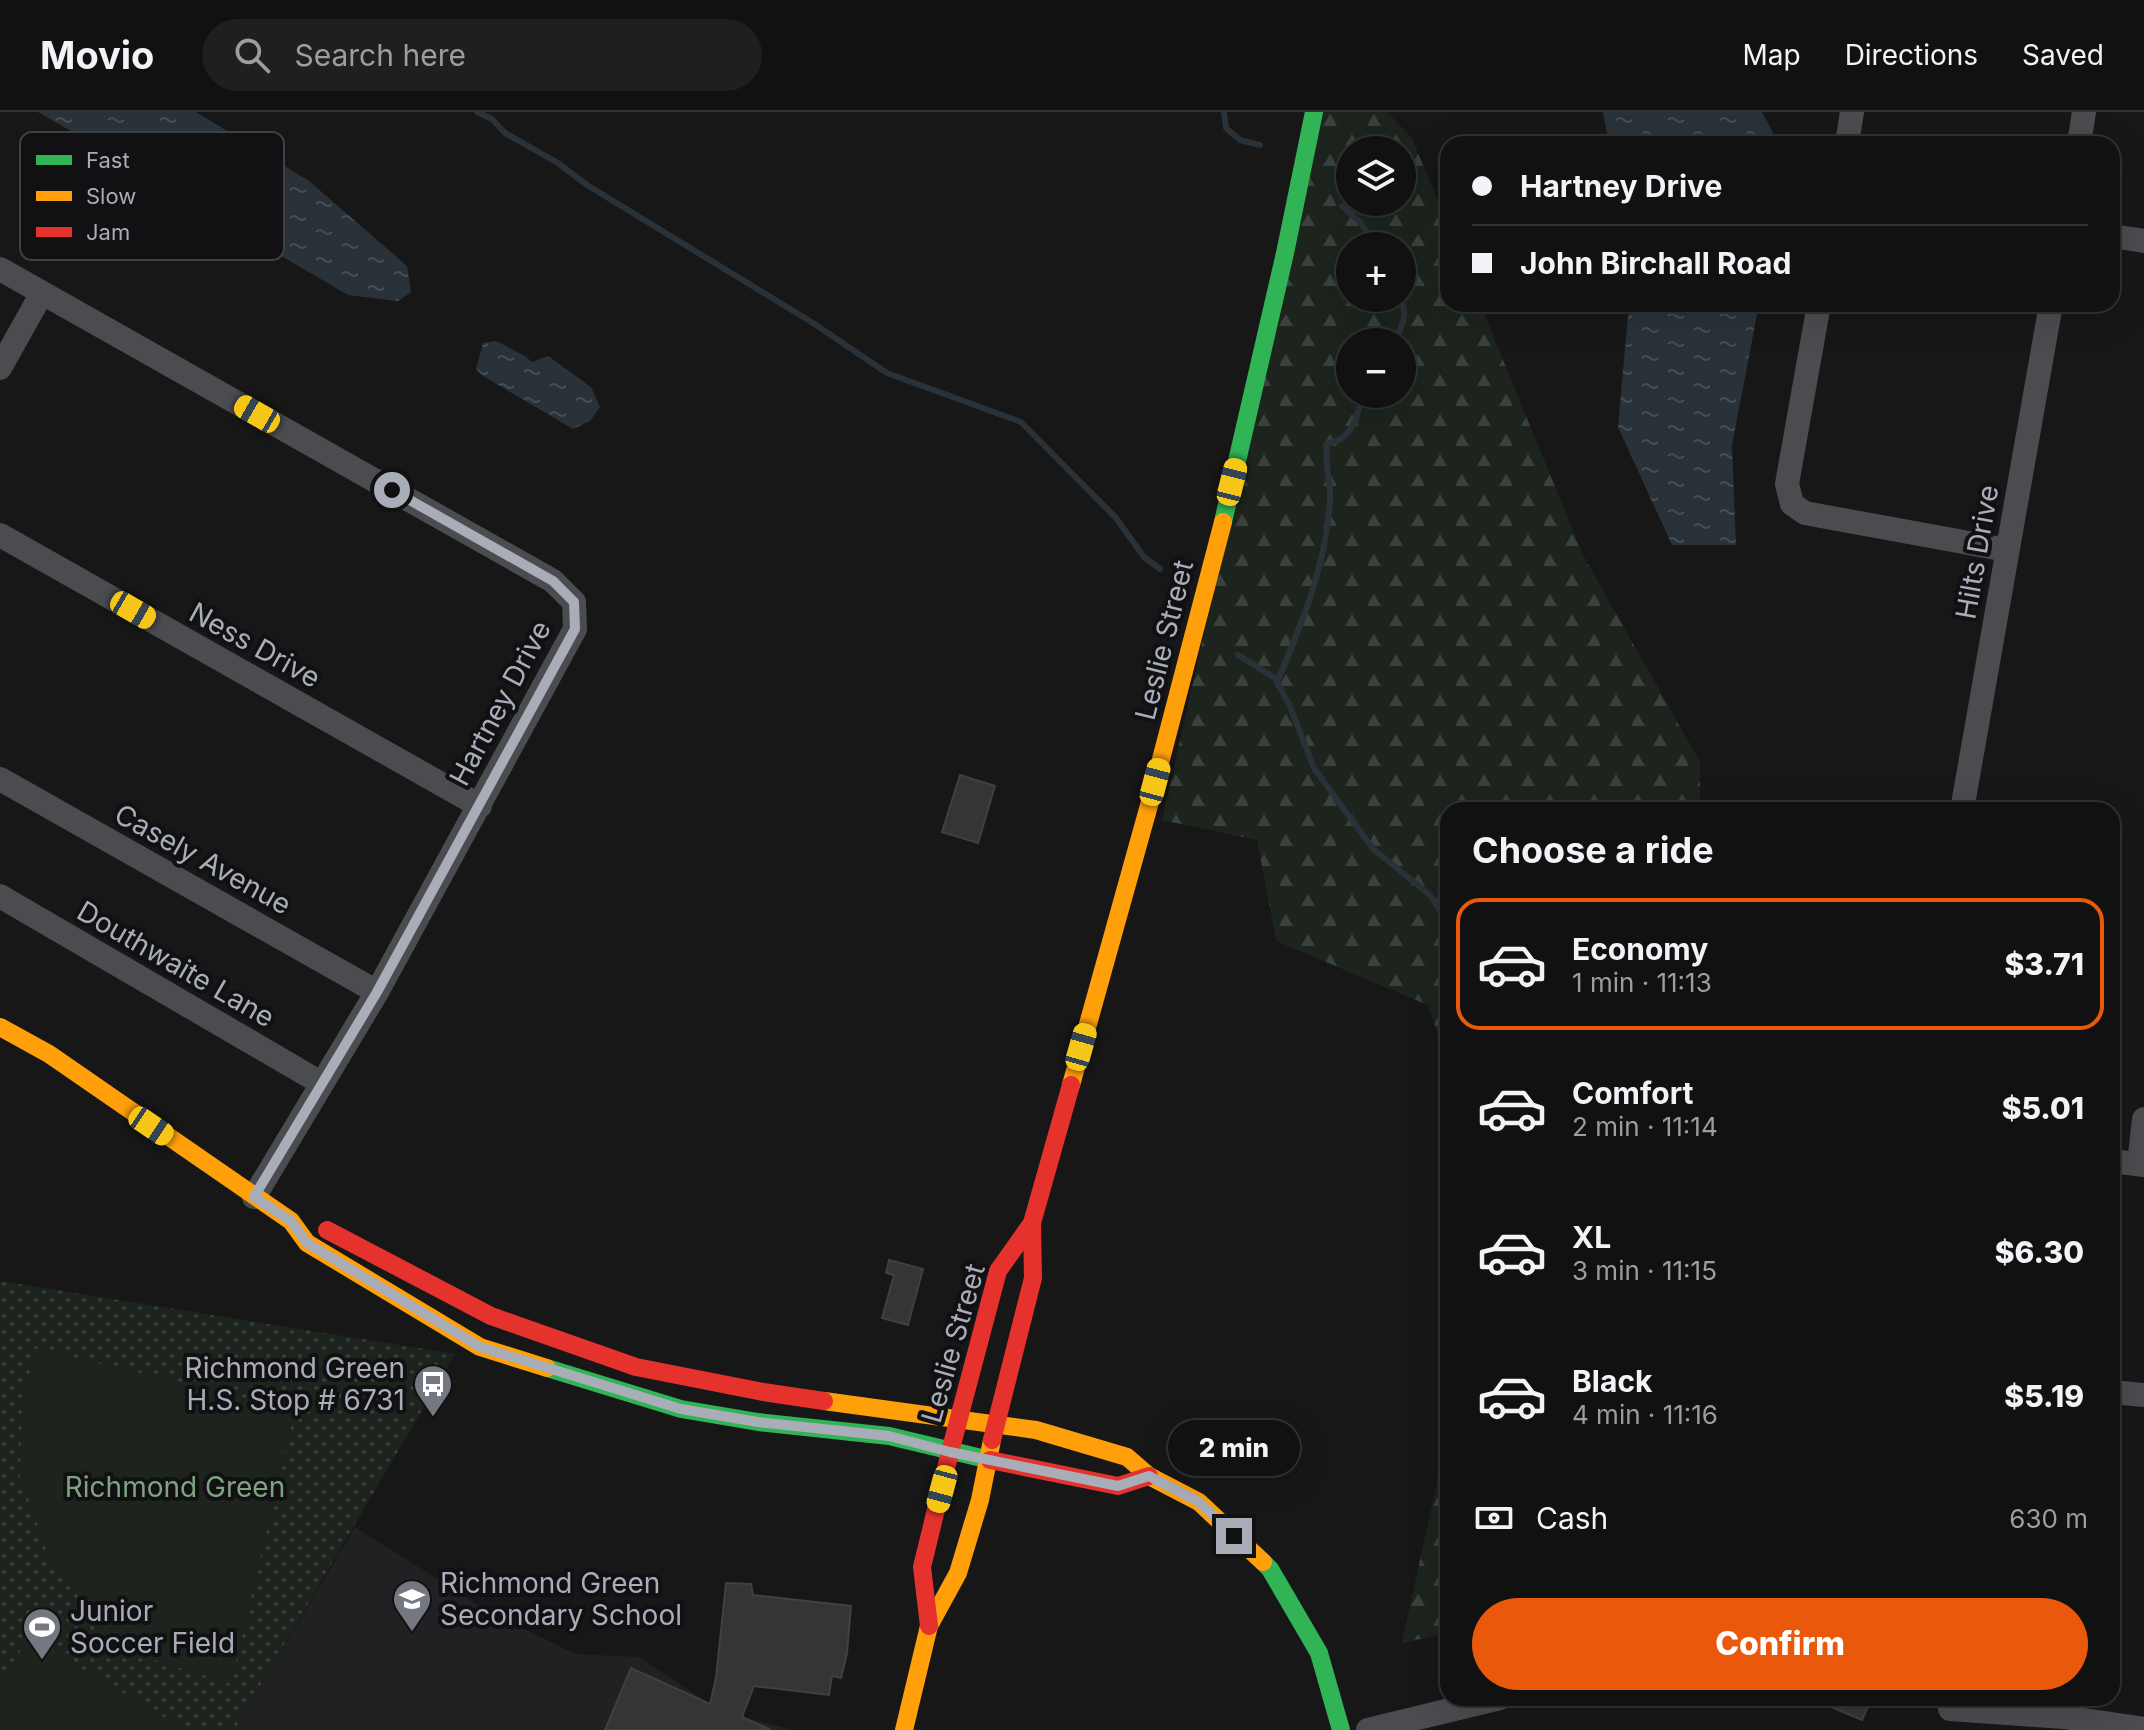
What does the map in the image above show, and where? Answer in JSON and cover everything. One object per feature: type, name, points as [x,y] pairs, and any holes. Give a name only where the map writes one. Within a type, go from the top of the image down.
[{"type":"street","name":"Leslie Street","points":[[904,1730],[929,1626],[958,1573],[980,1500],[995,1423],[1033,1278],[1032,1223],[1180,694],[1284,271],[1314,112]]},
{"type":"street","points":[[1848,136],[1852,112]]},
{"type":"street","points":[[2080,136],[2084,112]]},
{"type":"street","points":[[2120,237],[2144,241]]},
{"type":"street","name":"Hartney Drive","points":[[0,269],[553,581],[574,602],[575,629],[480,806],[377,992],[254,1197]]},
{"type":"street","points":[[0,368],[42,293]]},
{"type":"street","points":[[1818,312],[1787,484],[1792,504],[1805,513],[2007,550]]},
{"type":"street","name":"Hilts Drive","points":[[1963,802],[2050,312]]},
{"type":"street","name":"Ness Drive","points":[[0,535],[480,806]]},
{"type":"street","name":"Casely Avenue","points":[[0,779],[377,992]]},
{"type":"street","name":"Douthwaite Lane","points":[[0,896],[321,1083]]},
{"type":"street","points":[[0,1027],[49,1054],[291,1221],[325,1229],[491,1316],[636,1367],[763,1392],[1036,1430],[1127,1457],[1149,1476],[1199,1502],[1270,1569],[1319,1653],[1341,1730]]},
{"type":"street","points":[[2120,1162],[2142,1164],[2144,1119]]},
{"type":"street","points":[[291,1221],[307,1243],[480,1347],[681,1409],[758,1422],[889,1436],[950,1452],[1118,1486],[1149,1476]]},
{"type":"street","name":"Leslie Street","points":[[929,1626],[922,1567],[950,1452],[998,1271],[1032,1223]]},
{"type":"street","points":[[480,1347],[491,1316]]},
{"type":"street","points":[[2120,1393],[2144,1395]]},
{"type":"street","points":[[1368,1730],[1467,1706]]},
{"type":"street","points":[[1950,1709],[2065,1707],[2144,1729]]},
{"type":"shaded area","name":"Richmond Green Secondary School","points":[[355,1527],[488,1611],[575,1654],[639,1657],[710,1704],[742,1717],[794,1730],[234,1730]]},
{"type":"green space","points":[[1322,112],[1387,112],[1410,136],[1336,136],[1336,216],[1416,216],[1416,148],[1440,206],[1440,312],[1483,312],[1583,555],[1700,762],[1700,802],[1440,802],[1440,1040],[1428,1005],[1276,941],[1257,840],[1162,820]]},
{"type":"green space","name":"Richmond Green","points":[[0,1281],[455,1354],[234,1730],[0,1730]]},
{"type":"green space","points":[[36,1348],[295,1410],[231,1684],[142,1656],[103,1626],[48,1555],[20,1476],[22,1403]]},
{"type":"green space","points":[[1440,1469],[1440,1635],[1402,1643]]},
{"type":"green space","name":"Junior Soccer Field","points":[[29,1637],[186,1730],[0,1730],[0,1686]]},
{"type":"water","points":[[38,112],[196,112],[229,132],[73,132]]},
{"type":"water","points":[[1603,112],[1762,112],[1775,136],[1608,136]]},
{"type":"water","points":[[284,166],[309,181],[407,266],[411,292],[398,301],[348,295],[284,258]]},
{"type":"water","points":[[1628,312],[1757,312],[1732,445],[1736,545],[1672,545],[1618,427]]},
{"type":"water","points":[[496,341],[532,362],[548,356],[591,387],[600,407],[590,421],[573,429],[483,376],[476,369],[483,343]]},
{"type":"building","points":[[960,775],[995,786],[978,843],[942,832]]},
{"type":"building","points":[[889,1260],[923,1269],[908,1325],[882,1318],[894,1275],[886,1273]]},
{"type":"building","points":[[726,1583],[751,1584],[753,1595],[851,1606],[847,1653],[841,1678],[832,1676],[829,1695],[754,1686],[742,1717],[771,1730],[605,1730],[631,1668],[710,1704],[716,1678]]},
{"type":"building","points":[[1829,1706],[1868,1706],[1862,1720]]},
{"type":"waterway","points":[[477,112],[492,119],[505,133],[813,323],[887,373],[1021,422],[1116,518],[1144,557],[1160,569]]},
{"type":"waterway","points":[[1224,112],[1226,128],[1240,140],[1260,145]]},
{"type":"waterway","points":[[1353,216],[1366,232]]},
{"type":"waterway","points":[[1401,328],[1404,312]]},
{"type":"waterway","points":[[1278,680],[1304,614],[1324,547],[1330,500],[1327,444],[1348,432],[1359,408]]},
{"type":"waterway","points":[[1238,655],[1278,680],[1314,768],[1373,849],[1430,895],[1440,911]]},
{"type":"traffic: fast","points":[[1223,522],[1314,112]]},
{"type":"traffic: fast","points":[[547,1368],[681,1409],[758,1422],[889,1436],[990,1460]]},
{"type":"traffic: fast","points":[[1263,1562],[1319,1653],[1341,1730]]},
{"type":"traffic: slow","points":[[1071,1085],[1223,522]]},
{"type":"traffic: slow","points":[[0,1027],[49,1054],[291,1221],[307,1243],[480,1347],[547,1368]]},
{"type":"traffic: slow","points":[[824,1401],[1036,1430],[1127,1457],[1149,1476],[1199,1502],[1263,1562]]},
{"type":"traffic: slow","points":[[904,1730],[929,1626],[958,1573],[980,1500],[992,1440]]},
{"type":"traffic: jam","points":[[992,1440],[1033,1278],[1032,1223],[1071,1085]]},
{"type":"traffic: jam","points":[[929,1626],[922,1567],[950,1452],[998,1271],[1032,1223]]},
{"type":"traffic: jam","points":[[327,1230],[491,1316],[636,1367],[824,1401]]},
{"type":"traffic: jam","points":[[990,1460],[1118,1486],[1149,1476]]},
{"type":"place","name":"Richmond Green H.S. Stop # 6731","points":[[433,1418]]},
{"type":"place","name":"Richmond Green Secondary School","points":[[412,1633]]},
{"type":"place","name":"Junior Soccer Field","points":[[42,1661]]},
{"type":"route","points":[[392,490],[553,581],[574,602],[575,629],[377,992],[254,1197],[291,1221],[307,1243],[480,1347],[681,1409],[758,1422],[889,1436],[950,1452],[1118,1486],[1149,1476],[1199,1502],[1234,1536]]}]
